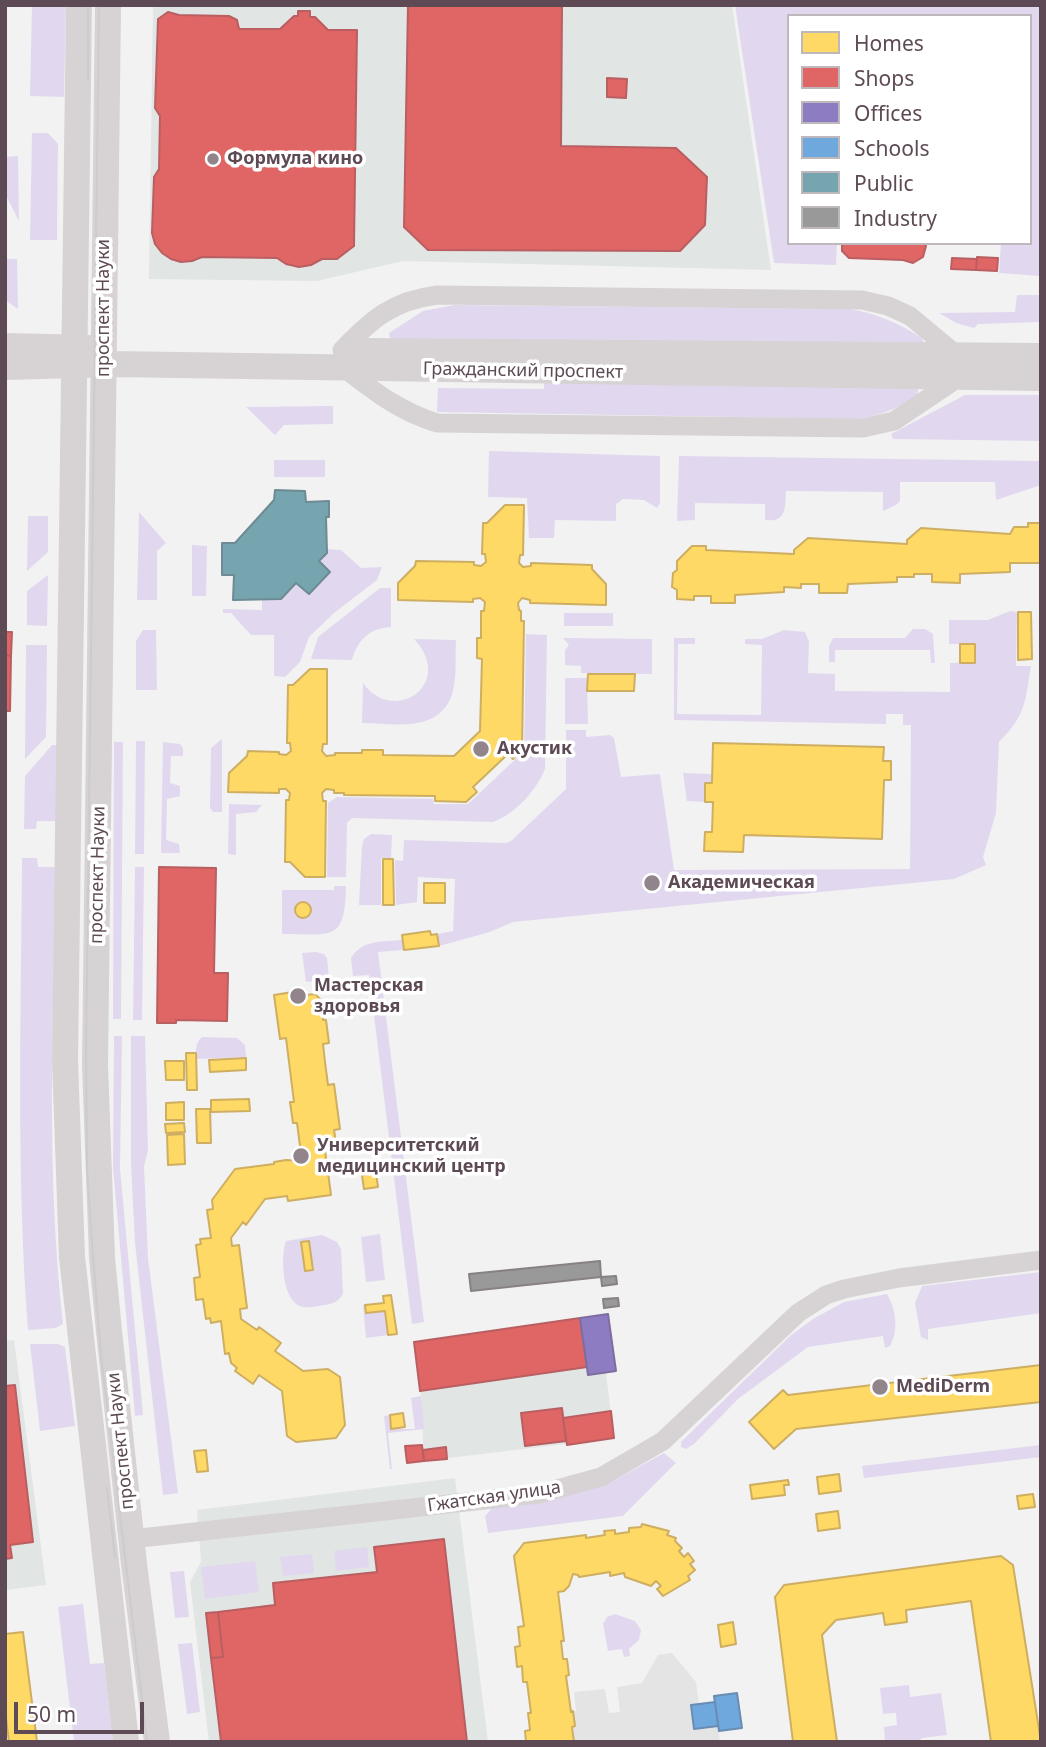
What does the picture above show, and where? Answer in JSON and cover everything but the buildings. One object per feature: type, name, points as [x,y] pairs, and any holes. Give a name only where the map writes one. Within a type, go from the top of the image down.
[{"type":"main road","name":"проспект Науки","points":[[79,5],[65,1060],[68,1179],[79,1334],[126,1742]]},
{"type":"main road","name":"проспект Науки","points":[[108,5],[96,1106],[102,1258],[131,1539],[157,1742]]},
{"type":"main road","name":"Гражданский проспект","points":[[5,346],[75,356],[958,367],[1041,378]]},
{"type":"main road","name":"Гражданский проспект","points":[[5,367],[75,356]]},
{"type":"main road","name":"Гражданский проспект","points":[[958,367],[1041,356]]},
{"type":"street","points":[[437,295],[760,297],[862,300],[888,306],[910,316],[958,367],[894,421],[863,428],[437,423],[392,405],[343,359],[376,317],[396,305],[437,295]]},
{"type":"street","name":"Гжатская улица","points":[[131,1539],[539,1494],[589,1481],[663,1441],[798,1313],[826,1295],[899,1278],[1041,1260]]},
{"type":"shaded area","points":[[32,5],[66,5],[64,97],[30,96]]},
{"type":"shaded area","points":[[153,5],[732,5],[771,270],[403,261],[317,281],[149,279]]},
{"type":"shaded area","points":[[735,5],[1041,5],[1041,276],[999,273],[1001,245],[1032,245],[1032,14],[787,14],[787,245],[837,245],[836,265],[774,263]]},
{"type":"shaded area","points":[[32,133],[48,133],[58,144],[57,240],[30,240]]},
{"type":"shaded area","points":[[18,156],[19,221],[5,194],[5,157]]},
{"type":"shaded area","points":[[5,259],[17,259],[18,309],[5,300]]},
{"type":"shaded area","points":[[1017,295],[1041,295],[1041,322],[978,324],[974,328],[956,323],[939,313],[1015,312]]},
{"type":"shaded area","points":[[455,305],[850,309],[896,324],[922,338],[924,343],[390,339],[389,333],[423,311]]},
{"type":"shaded area","points":[[544,380],[915,385],[918,390],[917,396],[896,408],[856,419],[437,412],[438,388],[544,389]]},
{"type":"shaded area","points":[[965,395],[1041,395],[1041,441],[893,439],[891,434]]},
{"type":"shaded area","points":[[333,406],[333,424],[284,425],[275,435],[246,407]]},
{"type":"shaded area","points":[[489,451],[660,456],[660,503],[657,508],[644,500],[623,499],[616,504],[616,521],[555,520],[554,538],[529,538],[527,498],[488,497]]},
{"type":"shaded area","points":[[679,456],[1041,461],[1041,485],[996,500],[995,482],[900,482],[900,501],[883,511],[883,492],[786,491],[783,513],[777,519],[765,520],[765,504],[695,503],[695,520],[677,521]]},
{"type":"shaded area","points":[[274,460],[325,460],[325,477],[274,477]]},
{"type":"shaded area","points":[[139,512],[166,543],[157,551],[157,600],[137,600]]},
{"type":"shaded area","points":[[28,516],[48,516],[48,552],[27,571]]},
{"type":"shaded area","points":[[192,545],[207,546],[206,596],[192,596]]},
{"type":"shaded area","points":[[326,549],[341,550],[361,568],[382,567],[377,580],[334,613],[309,637],[300,662],[285,677],[274,676],[274,635],[251,635],[231,613],[223,613],[223,609],[262,610],[262,599],[281,599],[296,583],[309,594],[330,572],[319,561],[327,553]]},
{"type":"shaded area","points":[[48,575],[47,626],[27,625],[27,591]]},
{"type":"shaded area","points":[[380,588],[391,588],[391,627],[366,636],[357,647],[352,660],[311,659],[318,637]]},
{"type":"shaded area","points":[[1010,611],[1017,612],[1016,666],[1031,666],[1023,708],[1015,724],[999,742],[996,813],[983,857],[986,865],[954,879],[513,922],[490,932],[439,946],[437,934],[453,931],[455,879],[418,877],[417,902],[396,905],[395,860],[403,861],[404,840],[506,843],[566,789],[566,730],[586,730],[586,737],[610,735],[614,738],[621,777],[660,774],[674,870],[910,869],[911,725],[903,725],[903,714],[886,714],[886,724],[674,720],[674,638],[695,638],[695,644],[678,644],[677,714],[761,715],[762,645],[745,644],[745,639],[762,639],[784,630],[805,632],[809,642],[808,673],[835,674],[835,691],[950,692],[950,663],[975,662],[975,644],[949,644],[949,620],[988,620]]},
{"type":"shaded area","points":[[564,613],[613,613],[613,626],[564,626]]},
{"type":"shaded area","points":[[913,629],[925,629],[933,634],[935,663],[931,663],[930,650],[835,650],[835,662],[829,662],[829,646],[833,638],[905,638]]},
{"type":"shaded area","points":[[143,630],[156,630],[157,690],[136,690],[136,641]]},
{"type":"shaded area","points":[[526,634],[547,635],[545,769],[531,793],[510,813],[493,822],[352,818],[347,823],[346,877],[327,877],[328,803],[337,797],[433,799],[434,804],[468,804],[524,751]]},
{"type":"shaded area","points":[[563,638],[652,639],[652,674],[581,673],[581,666],[565,665],[565,650],[569,645]]},
{"type":"shaded area","points":[[414,639],[456,640],[454,685],[447,704],[439,714],[416,723],[362,723],[363,683],[376,695],[390,701],[404,700],[416,694],[424,684],[428,671],[425,656]]},
{"type":"shaded area","points":[[26,645],[47,645],[46,737],[25,759]]},
{"type":"shaded area","points":[[565,678],[587,678],[588,724],[565,724]]},
{"type":"shaded area","points":[[222,739],[222,812],[213,812],[210,808],[211,748]]},
{"type":"shaded area","points":[[136,741],[145,741],[144,854],[135,854]]},
{"type":"shaded area","points":[[114,742],[123,742],[121,1019],[113,1019]]},
{"type":"shaded area","points":[[163,742],[180,744],[183,748],[183,756],[171,756],[170,783],[180,786],[180,796],[167,799],[166,840],[179,844],[180,853],[161,853]]},
{"type":"shaded area","points":[[52,745],[57,745],[56,821],[37,821],[36,829],[24,829],[25,776]]},
{"type":"shaded area","points":[[683,773],[712,774],[712,783],[705,783],[705,802],[687,801]]},
{"type":"shaded area","points":[[229,804],[262,805],[256,812],[236,814],[236,855],[228,854]]},
{"type":"shaded area","points":[[371,834],[392,835],[391,858],[381,858],[381,905],[359,905],[362,846],[364,839]]},
{"type":"shaded area","points":[[22,858],[37,858],[38,867],[56,867],[52,1038],[53,1153],[54,1210],[63,1324],[56,1328],[28,1330],[21,1153]]},
{"type":"shaded area","points":[[135,867],[144,867],[142,1020],[133,1020]]},
{"type":"shaded area","points":[[334,886],[346,886],[343,918],[338,926],[324,934],[282,934],[282,890],[334,890]]},
{"type":"shaded area","points":[[403,940],[404,950],[378,952],[424,1322],[412,1324],[369,975],[353,976],[351,958],[367,944]]},
{"type":"shaded area","points":[[316,952],[327,958],[329,979],[306,982],[302,953]]},
{"type":"shaded area","points":[[114,1036],[122,1036],[120,1169],[143,1415],[135,1416],[113,1168]]},
{"type":"shaded area","points":[[131,1036],[145,1036],[148,1150],[144,1166],[148,1258],[178,1493],[163,1495],[135,1243],[131,1163]]},
{"type":"shaded area","points":[[202,1037],[237,1038],[245,1045],[246,1057],[196,1059],[197,1044]]},
{"type":"shaded area","points":[[380,1234],[385,1280],[366,1282],[361,1237]]},
{"type":"shaded area","points":[[322,1235],[337,1242],[341,1249],[343,1294],[330,1304],[302,1307],[290,1297],[287,1288],[283,1267],[284,1248],[286,1241]]},
{"type":"shaded area","points":[[1041,1272],[1041,1313],[928,1329],[928,1340],[921,1337],[915,1303],[922,1286]]},
{"type":"shaded area","points":[[887,1294],[895,1320],[895,1333],[890,1346],[885,1348],[883,1336],[808,1347],[738,1399],[694,1444],[686,1449],[681,1447],[681,1442],[790,1336],[813,1319],[844,1302]]},
{"type":"shaded area","points":[[363,1305],[366,1313],[385,1311],[388,1335],[366,1338]]},
{"type":"shaded area","points":[[608,1314],[616,1371],[606,1373],[614,1438],[424,1461],[421,1396],[414,1342]]},
{"type":"shaded area","points":[[14,1340],[46,1585],[5,1590],[5,1341]]},
{"type":"shaded area","points":[[30,1344],[58,1344],[65,1347],[75,1426],[40,1431]]},
{"type":"shaded area","points":[[421,1396],[424,1429],[388,1433],[390,1469],[384,1416],[390,1415],[392,1429],[415,1429],[411,1398]]},
{"type":"shaded area","points":[[1041,1445],[1041,1457],[864,1478],[862,1466]]},
{"type":"shaded area","points":[[664,1453],[676,1463],[623,1516],[488,1533],[485,1516],[493,1507],[598,1487]]},
{"type":"shaded area","points":[[455,1478],[488,1742],[209,1742],[190,1582],[201,1562],[197,1510]]},
{"type":"shaded area","points":[[367,1547],[369,1567],[336,1571],[334,1551]]},
{"type":"shaded area","points":[[312,1554],[314,1573],[283,1576],[280,1557]]},
{"type":"shaded area","points":[[255,1561],[259,1592],[205,1599],[201,1567]]},
{"type":"shaded area","points":[[184,1571],[189,1617],[175,1618],[170,1572]]},
{"type":"shaded area","points":[[83,1604],[90,1664],[104,1663],[113,1742],[74,1742],[58,1607]]},
{"type":"shaded area","points":[[615,1614],[635,1621],[641,1630],[639,1640],[629,1649],[630,1656],[624,1657],[622,1649],[608,1651],[603,1624],[607,1617]]},
{"type":"shaded area","points":[[192,1643],[200,1712],[187,1714],[178,1644]]},
{"type":"shaded area","points":[[672,1653],[696,1682],[699,1704],[691,1706],[694,1729],[718,1726],[720,1742],[574,1742],[574,1692],[605,1689],[609,1713],[620,1712],[617,1687],[642,1683],[658,1655]]},
{"type":"shaded area","points":[[909,1685],[910,1697],[941,1693],[947,1735],[922,1738],[918,1742],[885,1742],[884,1727],[897,1725],[896,1713],[883,1714],[880,1688]]},
{"type":"tram line","points":[[88,5],[88,79]]},
{"type":"tram line","points":[[99,5],[86,1050],[87,1169],[101,1355],[147,1742]]},
{"type":"tram line","points":[[107,1488],[115,1557]]},
{"type":"place","name":"Формула кино","points":[[213,159]]},
{"type":"place","name":"Акустик","points":[[481,749]]},
{"type":"place","name":"Академическая","points":[[652,883]]},
{"type":"place","name":"Мастерская здоровья","points":[[298,996]]},
{"type":"place","name":"Университетский медицинский центр","points":[[301,1156]]},
{"type":"place","name":"MediDerm","points":[[880,1387]]}]
